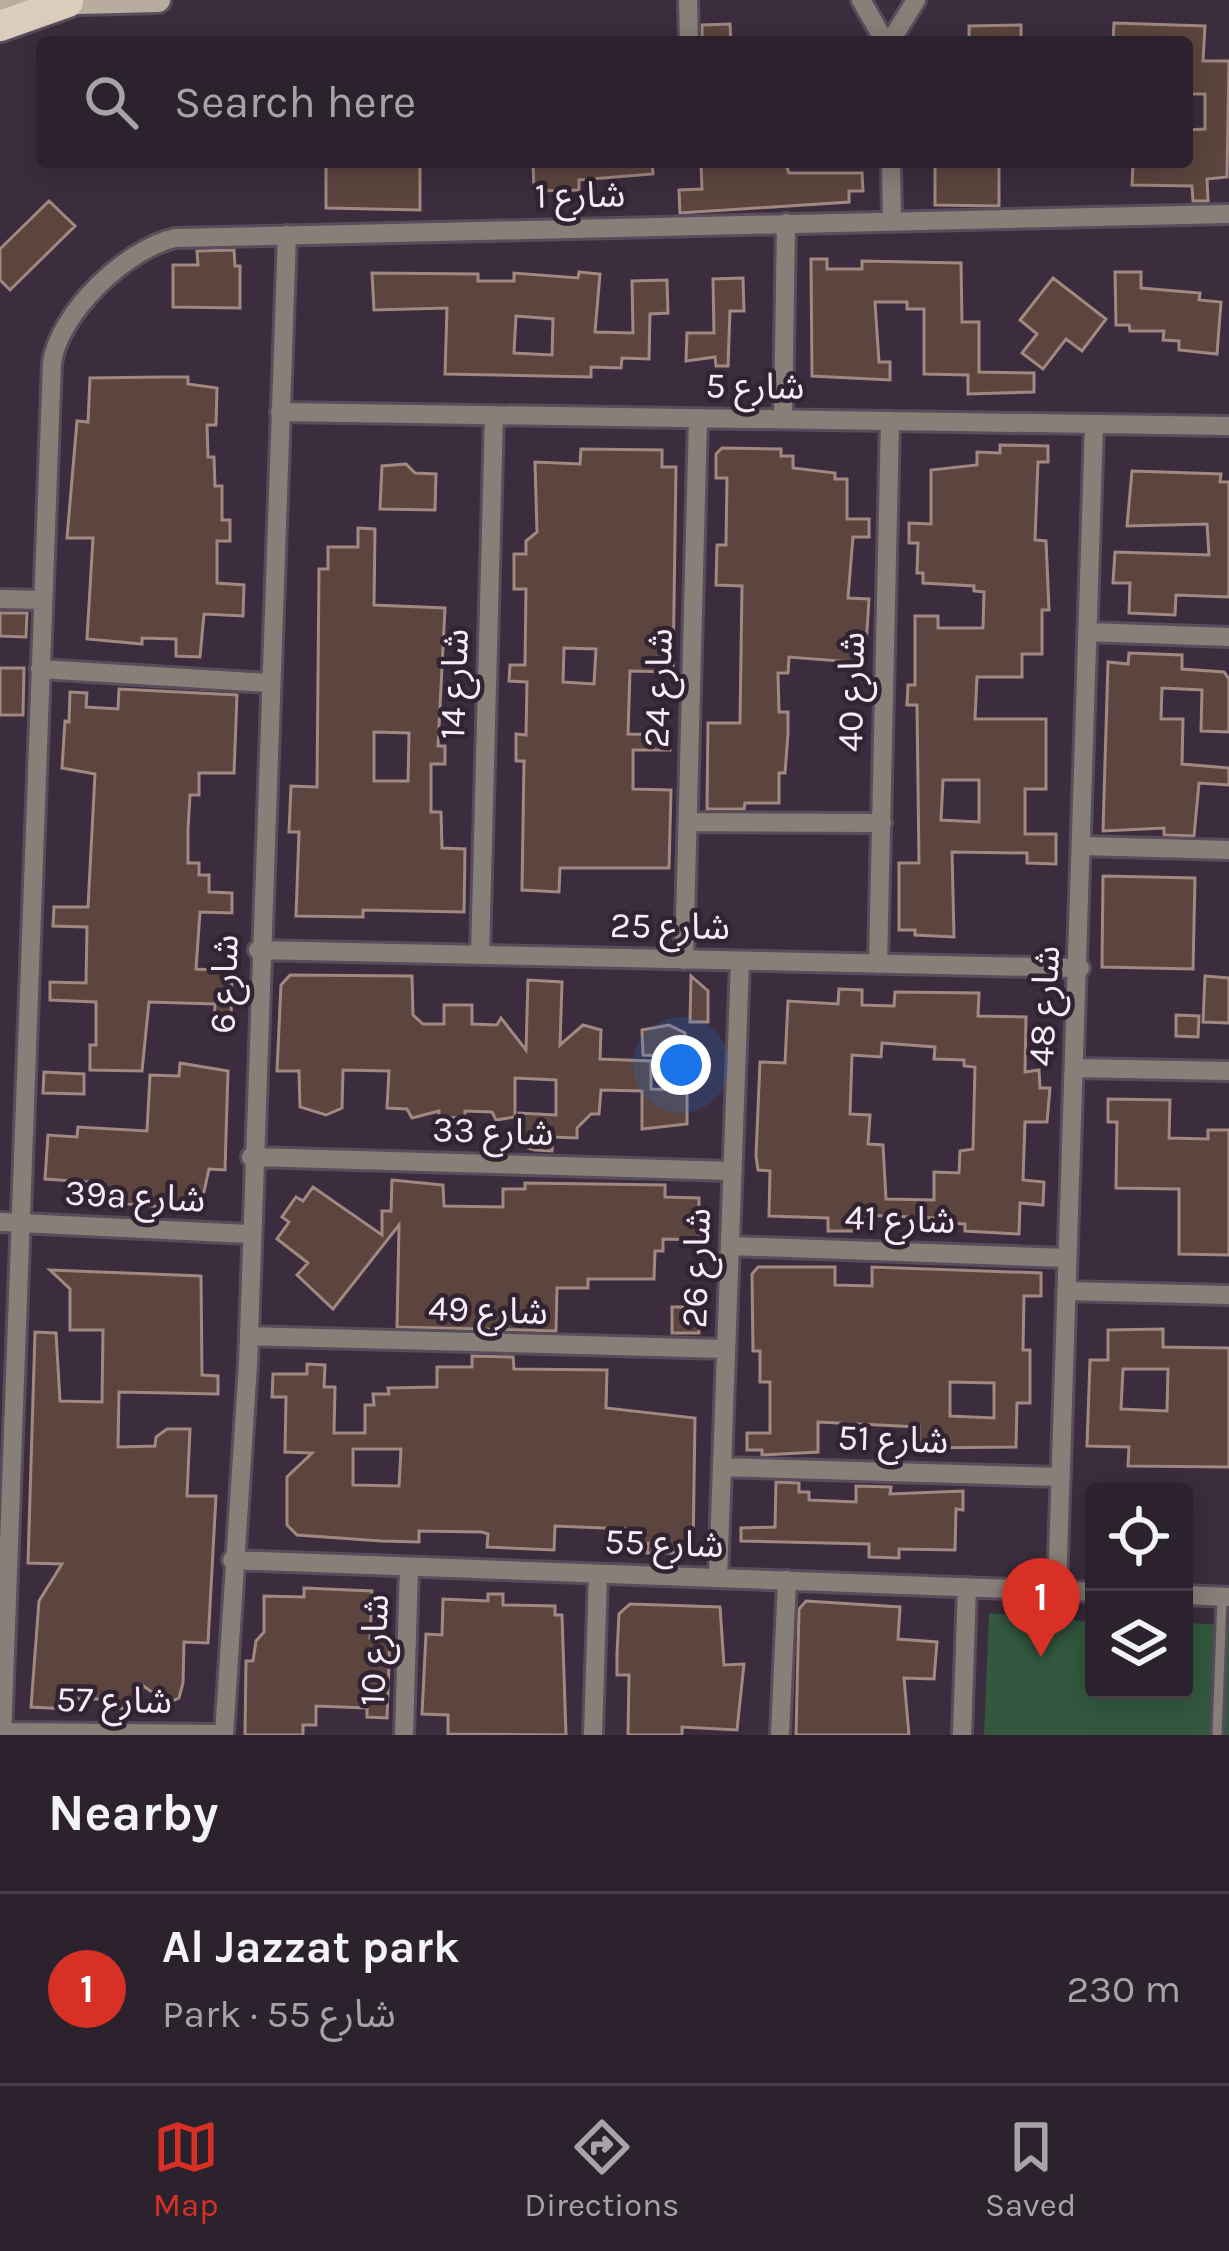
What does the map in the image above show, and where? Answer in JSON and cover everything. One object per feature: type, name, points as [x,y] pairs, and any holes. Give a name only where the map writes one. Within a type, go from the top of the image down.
[{"type":"main road","points":[[0,4],[158,0]]},
{"type":"main road","points":[[0,26],[68,2]]},
{"type":"street","points":[[688,0],[688,36]]},
{"type":"street","points":[[861,0],[884,36]]},
{"type":"street","points":[[892,36],[916,0]]},
{"type":"street","points":[[891,168],[892,220]]},
{"type":"street","name":"شارع 1","points":[[3,1733],[9,1223],[54,349],[64,322],[95,291],[164,240],[1229,214]]},
{"type":"street","points":[[783,419],[786,223]]},
{"type":"street","name":"شارع 6","points":[[224,1734],[249,1336],[248,1234],[287,235]]},
{"type":"street","name":"شارع 5","points":[[280,412],[1229,426]]},
{"type":"street","name":"شارع 14","points":[[480,955],[494,415]]},
{"type":"street","name":"شارع 24","points":[[684,960],[698,418]]},
{"type":"street","name":"شارع 40","points":[[878,964],[890,422]]},
{"type":"street","name":"شارع 48","points":[[1057,1590],[1094,424]]},
{"type":"street","points":[[0,599],[43,600]]},
{"type":"street","points":[[1087,632],[1229,637]]},
{"type":"street","points":[[40,669],[269,683]]},
{"type":"street","points":[[688,822],[882,824]]},
{"type":"street","points":[[1083,846],[1229,850]]},
{"type":"street","name":"شارع 25","points":[[259,950],[1080,968]]},
{"type":"street","name":"شارع 26","points":[[718,1578],[740,961]]},
{"type":"street","points":[[1074,1068],[1229,1071]]},
{"type":"street","name":"شارع 33","points":[[251,1157],[733,1171]]},
{"type":"street","name":"39a شارع","points":[[9,1223],[248,1234]]},
{"type":"street","name":"شارع 41","points":[[731,1246],[1067,1258]]},
{"type":"street","points":[[1066,1292],[1229,1295]]},
{"type":"street","name":"شارع 49","points":[[249,1336],[726,1349]]},
{"type":"street","name":"شارع 51","points":[[722,1467],[1061,1478]]},
{"type":"street","name":"شارع 55","points":[[232,1560],[1085,1592]]},
{"type":"street","name":"شارع 10","points":[[404,1735],[409,1567]]},
{"type":"street","points":[[593,1735],[598,1574]]},
{"type":"street","points":[[780,1735],[787,1580]]},
{"type":"street","points":[[962,1735],[967,1587]]},
{"type":"street","points":[[1193,1595],[1225,1597]]},
{"type":"street","name":"شارع 57","points":[[3,1733],[224,1734]]},
{"type":"lane","points":[[1217,1735],[1225,1597]]},
{"type":"green space","points":[[989,1613],[1085,1621],[1085,1699],[1193,1699],[1193,1623],[1229,1625],[1229,1735],[984,1735]]},
{"type":"building","points":[[1114,23],[1205,26],[1203,61],[1229,61],[1227,177],[1207,179],[1208,201],[1193,201],[1192,186],[1132,185],[1133,168],[1193,168],[1193,130],[1205,129],[1205,94],[1193,94],[1193,36],[1113,36]]},
{"type":"building","points":[[730,24],[731,36],[702,36],[702,25]]},
{"type":"building","points":[[1021,25],[1021,36],[969,36],[969,26]]},
{"type":"building","points":[[326,168],[420,168],[420,210],[326,208]]},
{"type":"building","points":[[533,168],[652,168],[653,174],[579,180],[579,190],[534,191]]},
{"type":"building","points":[[701,168],[787,168],[789,173],[862,173],[863,191],[849,191],[849,202],[680,213],[679,190],[702,189]]},
{"type":"building","points":[[935,168],[999,168],[999,206],[935,205]]},
{"type":"building","points":[[49,201],[75,226],[10,290],[0,280],[0,249]]},
{"type":"building","points":[[234,250],[235,266],[240,266],[240,308],[173,307],[173,265],[198,265],[197,251]]},
{"type":"building","points":[[811,259],[827,259],[827,269],[862,269],[862,261],[961,263],[962,322],[979,322],[979,372],[1034,373],[1034,392],[968,394],[968,375],[924,374],[924,309],[907,309],[907,302],[875,302],[879,362],[890,362],[890,380],[812,376]]},
{"type":"building","points":[[579,272],[600,274],[595,332],[633,333],[632,281],[667,280],[668,313],[650,314],[649,359],[622,358],[621,368],[591,367],[591,377],[445,374],[447,308],[374,310],[372,273],[478,274],[478,281],[514,281],[514,273],[578,278]],"holes":[[[516,316],[553,319],[552,355],[514,353]]]},
{"type":"building","points":[[1115,272],[1141,272],[1141,288],[1200,293],[1199,300],[1221,302],[1217,354],[1179,350],[1179,341],[1163,340],[1164,331],[1130,331],[1129,325],[1116,325]]},
{"type":"building","points":[[743,278],[744,311],[730,311],[728,366],[716,366],[715,357],[686,361],[687,333],[714,333],[713,279]]},
{"type":"building","points":[[1053,278],[1106,319],[1082,351],[1066,339],[1043,369],[1022,353],[1037,334],[1020,320]]},
{"type":"building","points":[[188,377],[188,384],[217,388],[216,425],[207,425],[208,457],[214,457],[215,486],[222,486],[222,520],[230,520],[230,541],[217,541],[217,583],[244,585],[243,616],[204,614],[200,657],[176,656],[176,639],[142,638],[142,644],[87,639],[93,538],[67,538],[77,421],[88,422],[90,378]]},
{"type":"building","points":[[1000,445],[1048,446],[1048,462],[1038,462],[1035,540],[1046,541],[1049,610],[1042,610],[1042,654],[1022,654],[1022,677],[977,677],[975,719],[1046,719],[1046,789],[1025,789],[1025,834],[1056,834],[1056,864],[1027,863],[1027,853],[952,852],[954,937],[915,935],[915,930],[899,930],[899,863],[919,863],[917,705],[907,705],[908,685],[915,685],[915,616],[938,616],[938,628],[983,628],[984,592],[974,591],[974,586],[923,583],[923,573],[917,573],[918,543],[909,543],[909,523],[931,524],[931,470],[977,465],[977,452],[1000,453]],"holes":[[[943,780],[979,780],[979,822],[941,820]]]},
{"type":"building","points":[[722,448],[781,449],[781,456],[793,456],[793,468],[835,473],[835,479],[847,479],[847,519],[869,519],[869,537],[853,537],[848,598],[869,599],[865,663],[789,657],[788,673],[778,673],[779,712],[788,712],[779,803],[745,803],[744,809],[707,809],[708,723],[740,723],[742,586],[716,585],[717,545],[726,545],[727,478],[716,478],[716,454]]},
{"type":"building","points":[[581,449],[662,450],[662,467],[676,467],[673,672],[630,671],[628,734],[669,735],[670,750],[633,750],[633,789],[671,790],[669,868],[560,868],[559,892],[522,890],[524,761],[516,761],[516,734],[526,735],[527,682],[509,681],[510,665],[525,665],[526,589],[514,589],[514,554],[526,554],[526,541],[537,532],[535,462],[580,464]],"holes":[[[564,648],[596,649],[594,684],[563,682]]]},
{"type":"building","points":[[406,464],[415,473],[436,474],[435,510],[380,509],[382,466]]},
{"type":"building","points":[[1132,471],[1221,474],[1220,482],[1229,482],[1229,597],[1176,595],[1175,615],[1129,613],[1130,583],[1113,583],[1115,552],[1209,555],[1207,524],[1127,526]]},
{"type":"building","points":[[358,528],[375,529],[374,605],[445,608],[438,746],[445,746],[445,764],[431,764],[431,812],[441,812],[442,848],[465,849],[464,912],[363,910],[363,917],[296,916],[299,832],[289,832],[291,786],[317,787],[319,569],[328,569],[328,547],[358,547]],"holes":[[[374,732],[409,733],[408,781],[374,781]]]},
{"type":"building","points":[[0,613],[27,613],[26,637],[0,636]]},
{"type":"building","points":[[1129,653],[1182,655],[1182,669],[1224,672],[1229,679],[1229,732],[1201,731],[1202,690],[1162,688],[1161,719],[1183,719],[1182,764],[1229,768],[1229,785],[1199,783],[1194,836],[1164,835],[1164,828],[1103,831],[1108,662],[1128,664]]},
{"type":"building","points":[[0,668],[24,668],[23,715],[0,715]]},
{"type":"building","points":[[119,689],[237,695],[234,773],[199,773],[199,795],[190,795],[188,829],[188,863],[199,863],[199,875],[209,875],[209,892],[232,893],[232,913],[200,912],[196,969],[232,971],[231,1025],[214,1025],[215,1004],[149,1002],[142,1071],[90,1070],[90,1045],[96,1045],[96,1002],[50,1000],[50,982],[86,983],[87,927],[53,926],[54,907],[88,907],[95,774],[62,768],[70,692],[87,693],[86,707],[118,709]]},
{"type":"building","points":[[1103,876],[1195,878],[1193,969],[1102,967]]},
{"type":"building","points":[[290,975],[412,976],[413,1015],[423,1024],[444,1024],[444,1005],[472,1005],[472,1024],[497,1025],[501,1018],[526,1050],[528,980],[562,982],[560,1045],[583,1025],[601,1030],[600,1059],[651,1061],[651,1089],[687,1090],[687,1124],[642,1129],[642,1091],[601,1090],[599,1114],[591,1114],[577,1128],[577,1138],[553,1137],[552,1151],[535,1150],[517,1145],[519,1113],[556,1115],[556,1080],[515,1078],[515,1117],[496,1120],[492,1112],[465,1111],[465,1118],[439,1117],[439,1111],[412,1118],[407,1109],[387,1108],[389,1071],[343,1070],[342,1108],[326,1115],[300,1107],[299,1071],[277,1071],[281,985]]},
{"type":"building","points":[[691,976],[708,991],[708,1022],[690,1022]]},
{"type":"building","points":[[1205,976],[1229,978],[1229,1023],[1203,1022]]},
{"type":"building","points":[[839,989],[862,990],[862,1005],[894,1006],[895,992],[979,993],[978,1016],[1026,1017],[1025,1072],[1039,1070],[1040,1088],[1050,1088],[1047,1122],[1025,1122],[1023,1180],[1044,1182],[1043,1205],[1020,1203],[1019,1234],[965,1231],[965,1224],[933,1222],[934,1218],[860,1215],[854,1217],[854,1231],[828,1231],[828,1218],[769,1216],[770,1171],[758,1170],[756,1156],[760,1062],[785,1063],[788,1001],[838,1004]],"holes":[[[882,1043],[935,1047],[934,1059],[964,1060],[964,1066],[975,1067],[973,1149],[960,1151],[959,1173],[934,1172],[934,1200],[886,1199],[883,1145],[868,1144],[870,1115],[850,1114],[852,1055],[881,1057]]]},
{"type":"building","points":[[1176,1015],[1199,1016],[1198,1037],[1176,1036]]},
{"type":"building","points":[[669,1025],[685,1033],[684,1057],[643,1055],[642,1030]]},
{"type":"building","points":[[180,1063],[228,1071],[225,1170],[209,1169],[200,1210],[101,1202],[103,1183],[45,1179],[48,1135],[77,1137],[78,1127],[147,1131],[150,1075],[179,1076]]},
{"type":"building","points":[[44,1072],[84,1074],[84,1094],[43,1093]]},
{"type":"building","points":[[1108,1099],[1170,1100],[1169,1138],[1208,1139],[1208,1130],[1229,1130],[1229,1255],[1179,1254],[1179,1189],[1116,1188],[1117,1122],[1108,1122]]},
{"type":"building","points":[[392,1180],[443,1185],[444,1206],[503,1207],[503,1189],[525,1189],[525,1183],[665,1185],[665,1197],[699,1198],[699,1240],[663,1239],[663,1251],[655,1251],[654,1279],[588,1279],[588,1288],[557,1288],[556,1331],[397,1327],[399,1225],[333,1309],[297,1275],[308,1263],[277,1239],[289,1222],[282,1217],[296,1197],[303,1201],[313,1187],[382,1235],[382,1211],[391,1211]]},
{"type":"building","points":[[758,1267],[835,1267],[835,1285],[872,1286],[872,1267],[1041,1273],[1041,1296],[1024,1296],[1023,1350],[1030,1350],[1030,1403],[1017,1403],[1016,1447],[919,1448],[919,1427],[818,1422],[818,1452],[762,1455],[762,1450],[747,1450],[747,1433],[770,1433],[770,1382],[760,1382],[760,1351],[753,1351],[752,1274]],"holes":[[[950,1382],[994,1383],[994,1418],[950,1416]]]},
{"type":"building","points":[[50,1270],[201,1276],[202,1375],[218,1376],[218,1394],[119,1392],[118,1447],[155,1446],[156,1437],[167,1429],[190,1429],[187,1496],[216,1496],[208,1643],[184,1642],[183,1683],[179,1698],[168,1703],[142,1685],[142,1709],[106,1708],[106,1699],[67,1699],[67,1709],[31,1707],[39,1601],[62,1564],[28,1563],[35,1332],[56,1333],[60,1401],[102,1402],[103,1330],[70,1330],[70,1289]]},
{"type":"building","points":[[672,1307],[699,1307],[699,1333],[672,1333]]},
{"type":"building","points":[[1163,1329],[1163,1347],[1229,1348],[1229,1467],[1128,1466],[1129,1447],[1087,1446],[1090,1360],[1108,1360],[1108,1330]],"holes":[[[1123,1369],[1168,1369],[1167,1411],[1121,1409]]]},
{"type":"building","points":[[472,1356],[513,1357],[514,1369],[607,1370],[606,1408],[695,1418],[693,1553],[647,1553],[648,1543],[627,1544],[627,1529],[555,1526],[554,1550],[487,1547],[488,1534],[482,1532],[419,1531],[419,1542],[381,1541],[297,1535],[287,1525],[287,1477],[312,1453],[285,1452],[286,1397],[272,1397],[273,1374],[307,1374],[307,1364],[325,1365],[324,1387],[335,1387],[334,1433],[365,1433],[365,1405],[374,1405],[373,1394],[389,1394],[388,1388],[437,1387],[437,1367],[472,1367]],"holes":[[[353,1449],[401,1449],[399,1486],[353,1485]]]},
{"type":"building","points":[[776,1482],[799,1483],[799,1492],[809,1492],[809,1500],[856,1502],[856,1486],[891,1487],[890,1494],[963,1491],[963,1510],[956,1509],[955,1550],[899,1549],[899,1558],[869,1557],[869,1544],[741,1541],[741,1528],[775,1527]]},
{"type":"building","points":[[304,1588],[372,1591],[370,1638],[390,1638],[387,1718],[367,1717],[367,1708],[316,1706],[316,1725],[303,1725],[303,1735],[245,1735],[246,1661],[253,1661],[256,1641],[264,1632],[264,1596],[304,1597]]},
{"type":"building","points":[[488,1594],[503,1594],[503,1605],[555,1606],[555,1615],[562,1615],[566,1735],[448,1734],[448,1715],[422,1714],[426,1634],[442,1635],[443,1599],[488,1601]]},
{"type":"building","points":[[806,1601],[900,1607],[898,1639],[937,1642],[934,1679],[904,1678],[909,1735],[796,1735],[799,1609]]},
{"type":"building","points":[[630,1604],[720,1607],[724,1665],[744,1664],[737,1730],[682,1727],[682,1735],[628,1735],[629,1675],[617,1675],[617,1653],[619,1614]]},
{"type":"place","name":"Al Jazzat park","points":[[1041,1657]]}]
